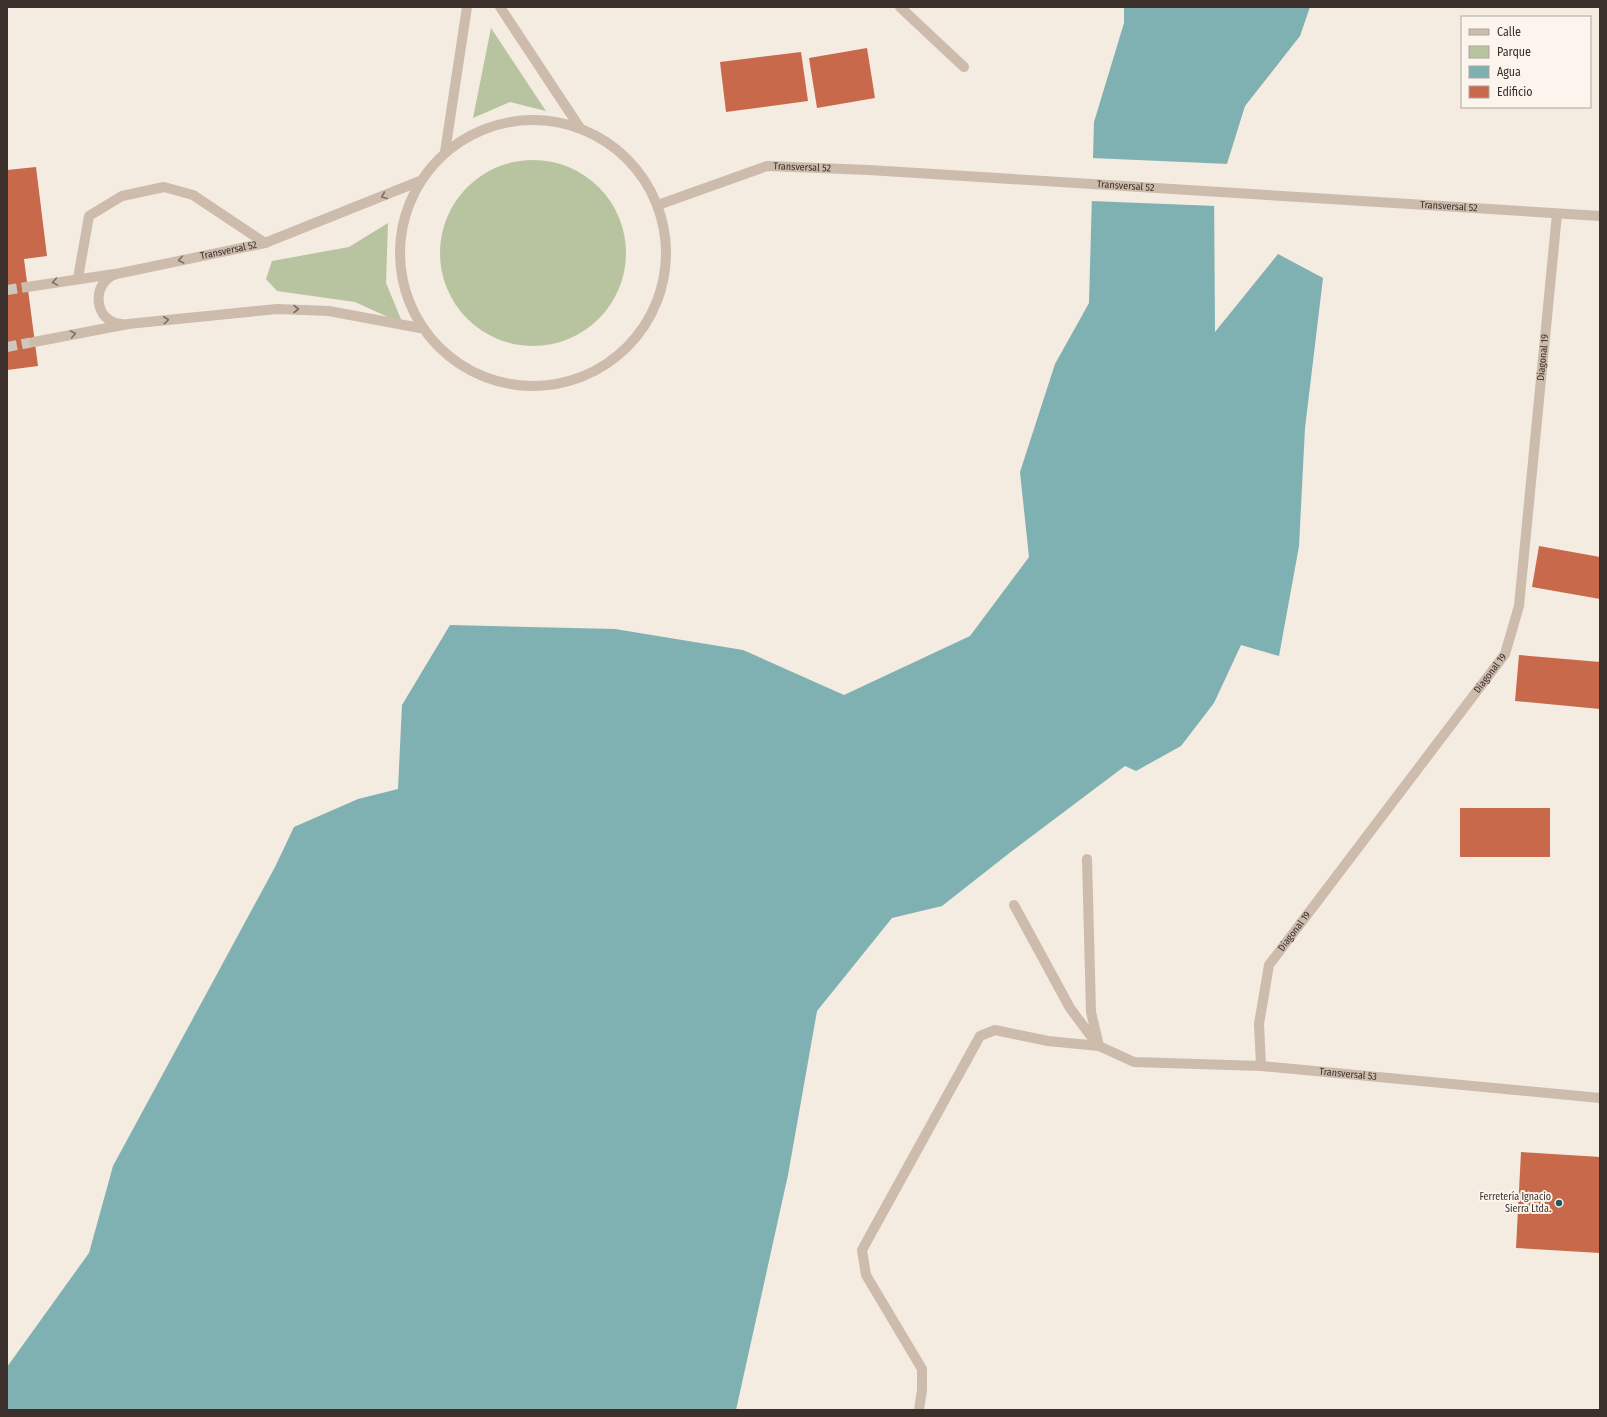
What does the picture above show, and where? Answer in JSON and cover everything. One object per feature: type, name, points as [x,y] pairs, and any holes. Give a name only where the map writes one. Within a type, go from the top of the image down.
[{"type":"street","points":[[445,152],[467,7]]},
{"type":"street","points":[[500,7],[580,128]]},
{"type":"street","points":[[900,7],[964,67]]},
{"type":"street","points":[[534,120],[580,128],[610,143],[630,161],[646,181],[658,205],[665,230],[667,256],[665,282],[648,324],[618,357],[578,379],[534,387],[489,380],[449,358],[420,328],[405,294],[398,256],[404,217],[420,181],[445,152],[486,128],[534,120]]},
{"type":"street","name":"Transversal 52","points":[[658,205],[767,166],[869,170],[1600,216]]},
{"type":"street","name":"Transversal 52","points":[[27,287],[122,272],[265,243],[420,181]]},
{"type":"street","points":[[78,278],[89,216],[122,196],[164,187],[192,195],[265,243]]},
{"type":"street","name":"Diagonal 19","points":[[1260,1066],[1259,1024],[1269,965],[1504,654],[1519,606],[1557,214]]},
{"type":"street","points":[[122,272],[110,276],[102,285],[97,296],[99,308],[106,318],[115,324],[128,324]]},
{"type":"street","points":[[34,342],[128,324],[277,309],[329,311],[420,328]]},
{"type":"street","points":[[1087,859],[1091,1012],[1099,1046]]},
{"type":"street","points":[[1014,904],[1070,1008],[1099,1046]]},
{"type":"street","points":[[919,1410],[922,1390],[922,1369],[866,1274],[862,1250],[980,1036],[995,1030],[1048,1041],[1099,1046]]},
{"type":"street","name":"Transversal 53","points":[[1099,1046],[1134,1062],[1260,1066],[1600,1098]]},
{"type":"green space","points":[[491,28],[546,111],[510,102],[473,118]]},
{"type":"green space","points":[[533,160],[551,162],[569,167],[585,176],[599,187],[610,201],[619,217],[624,235],[626,253],[624,271],[619,289],[610,305],[599,319],[585,330],[569,339],[551,344],[533,346],[515,344],[497,339],[481,330],[467,319],[456,305],[447,289],[442,271],[440,253],[442,235],[447,217],[456,201],[467,187],[481,176],[497,167],[515,162]]},
{"type":"green space","points":[[388,223],[386,283],[403,324],[355,302],[277,291],[266,279],[272,261],[349,247]]},
{"type":"water","points":[[1124,7],[1310,7],[1300,36],[1245,106],[1226,167],[1214,187],[1215,332],[1278,254],[1323,278],[1305,428],[1299,546],[1279,656],[1241,645],[1214,703],[1181,746],[1136,771],[1125,766],[942,906],[892,918],[817,1011],[788,1175],[736,1410],[7,1410],[7,1367],[89,1253],[113,1166],[275,867],[294,827],[358,799],[398,789],[402,705],[450,625],[615,629],[743,650],[844,695],[970,636],[1029,557],[1020,472],[1055,364],[1089,303],[1094,122],[1124,23]]},
{"type":"pier","points":[[1092,158],[1229,164],[1216,188],[1216,206],[1090,201]]},
{"type":"building","points":[[867,48],[875,98],[817,108],[809,58]]},
{"type":"building","points":[[801,52],[808,101],[726,112],[720,62]]},
{"type":"building","points":[[36,167],[47,256],[24,259],[38,366],[7,370],[7,170]]},
{"type":"building","points":[[1539,546],[1600,557],[1600,599],[1532,587]]},
{"type":"building","points":[[1519,655],[1600,662],[1600,709],[1515,701]]},
{"type":"building","points":[[1460,808],[1550,808],[1550,857],[1460,857]]},
{"type":"building","name":"Ferretería Ignacio Sierra Ltda.","points":[[1521,1152],[1600,1157],[1600,1253],[1516,1248]]},
{"type":"tunnel","points":[[7,290],[27,287]]},
{"type":"tunnel","points":[[7,347],[34,342]]},
{"type":"place","name":"Ferretería Ignacio Sierra Ltda.","points":[[1559,1203]]}]
